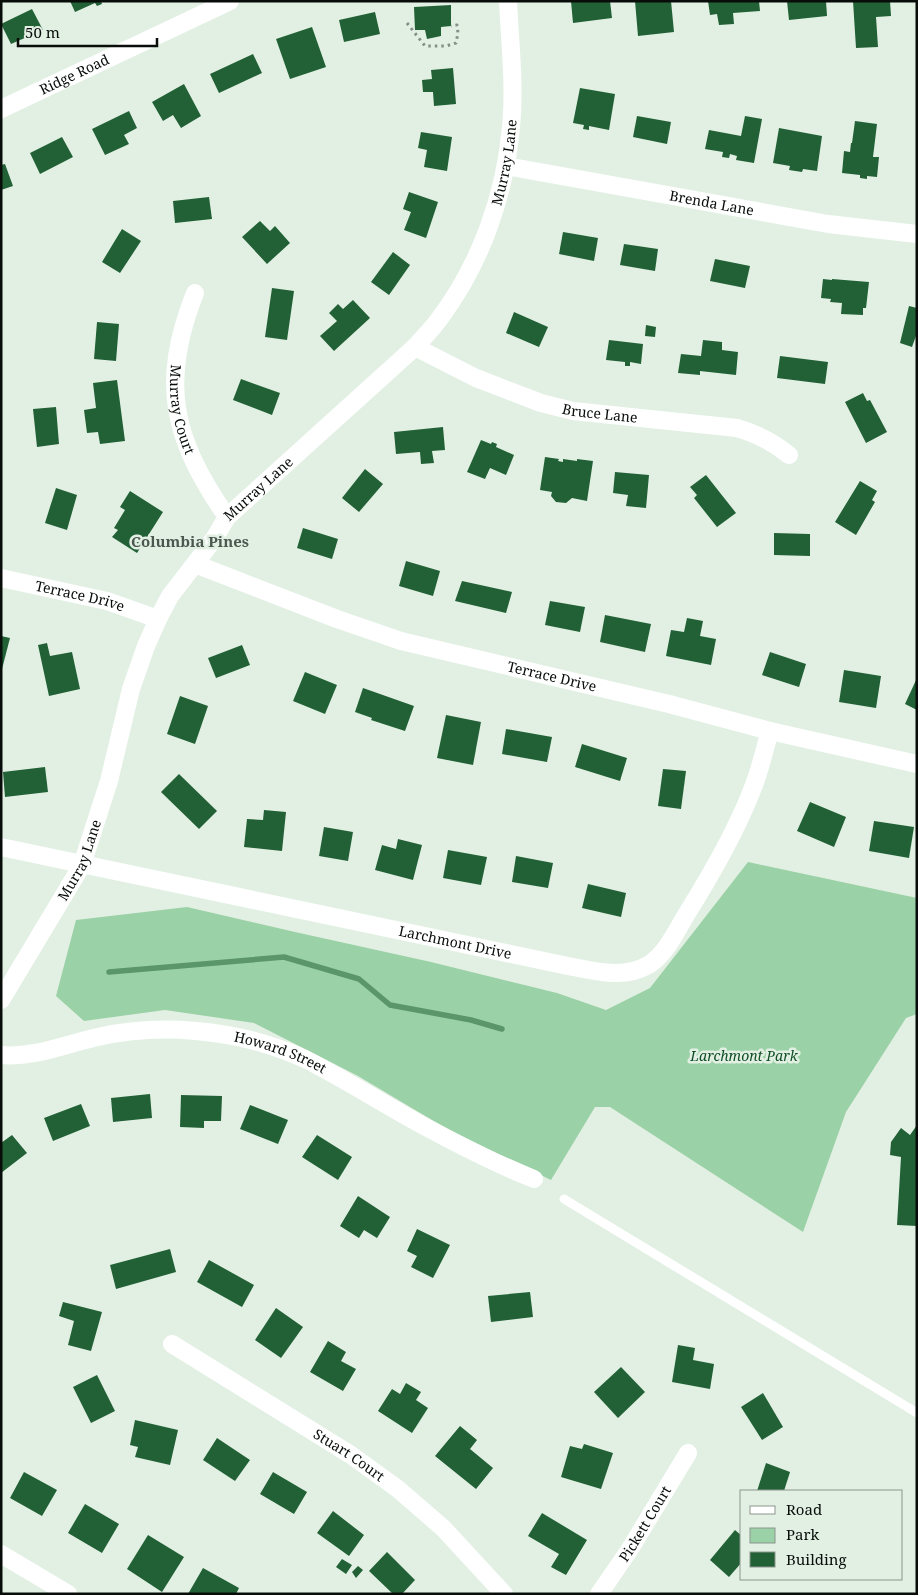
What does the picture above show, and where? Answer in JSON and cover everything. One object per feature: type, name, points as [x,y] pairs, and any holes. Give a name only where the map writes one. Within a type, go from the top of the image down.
[{"type":"street","name":"Ridge Road","points":[[1,109],[230,1]]},
{"type":"street","name":"Murray Lane","points":[[1,1000],[82,865],[109,781],[131,689],[146,646],[170,596],[214,539],[227,517],[416,347],[440,318],[464,281],[482,243],[506,166],[511,126],[512,94],[508,1]]},
{"type":"street","name":"Brenda Lane","points":[[506,166],[828,224],[917,234]]},
{"type":"street","name":"Murray Court","points":[[195,293],[184,321],[178,347],[175,376],[176,406],[180,430],[190,455],[206,486],[227,517]]},
{"type":"street","name":"Bruce Lane","points":[[416,347],[476,378],[541,403],[574,411],[737,428],[766,439],[789,455]]},
{"type":"street","name":"Terrace Drive","points":[[195,564],[337,619],[401,641],[669,704],[770,732],[917,764]]},
{"type":"street","name":"Terrace Drive","points":[[1,578],[107,601],[158,620]]},
{"type":"street","name":"Larchmont Drive","points":[[1,847],[568,966],[614,974],[632,972],[650,964],[666,948],[706,882],[753,790],[770,732]]},
{"type":"street","name":"Howard Street","points":[[1,1055],[15,1056],[40,1053],[98,1037],[135,1032],[198,1031],[241,1038],[305,1059],[491,1162],[534,1179]]},
{"type":"street","name":"Stuart Court","points":[[172,1344],[351,1455],[398,1489],[443,1528],[504,1594]]},
{"type":"street","name":"Pickett Court","points":[[599,1594],[630,1549],[688,1454]]},
{"type":"street","points":[[1,1554],[68,1594]]},
{"type":"lane","points":[[564,1199],[917,1413]]},
{"type":"path","points":[[407,23],[425,46],[446,46],[456,43],[457,25],[451,26]]},
{"type":"green space","name":"Larchmont Park","points":[[748,862],[917,898],[917,1014],[906,1018],[846,1112],[803,1232],[610,1107],[595,1107],[551,1180],[447,1129],[358,1076],[254,1023],[165,1010],[84,1021],[56,996],[76,920],[187,907],[431,962],[557,993],[606,1010],[650,988]]},
{"type":"building","points":[[70,1],[101,1],[102,4],[97,6],[95,3],[75,12]]},
{"type":"building","points":[[571,1],[610,1],[612,18],[573,23]]},
{"type":"building","points":[[635,1],[671,1],[674,32],[638,36]]},
{"type":"building","points":[[708,1],[759,1],[760,11],[733,13],[734,24],[719,25],[717,14],[710,15]]},
{"type":"building","points":[[787,1],[826,1],[827,16],[789,20]]},
{"type":"building","points":[[853,1],[890,1],[891,16],[876,17],[878,47],[856,48]]},
{"type":"building","points":[[451,5],[451,26],[441,27],[441,36],[427,39],[425,30],[415,30],[414,7]]},
{"type":"building","points":[[32,9],[43,30],[11,44],[1,24]]},
{"type":"building","points":[[375,12],[380,34],[344,42],[339,20]]},
{"type":"building","points":[[312,27],[326,67],[290,79],[276,39]]},
{"type":"building","points":[[253,54],[262,73],[219,93],[210,74]]},
{"type":"building","points":[[453,68],[456,104],[434,106],[433,92],[423,92],[422,80],[432,79],[431,70]]},
{"type":"building","points":[[184,84],[201,116],[181,128],[173,115],[163,121],[152,102]]},
{"type":"building","points":[[580,88],[615,94],[609,130],[589,126],[589,130],[583,129],[584,125],[573,123]]},
{"type":"building","points":[[129,111],[137,128],[124,135],[129,144],[105,155],[92,129]]},
{"type":"building","points":[[637,116],[671,122],[667,144],[633,137]]},
{"type":"building","points":[[745,116],[762,119],[754,163],[736,160],[737,156],[730,154],[729,158],[722,157],[723,152],[705,149],[709,130],[741,136]]},
{"type":"building","points":[[855,121],[877,124],[873,157],[879,157],[877,177],[867,176],[867,179],[860,178],[860,175],[842,173],[844,151],[850,152]]},
{"type":"building","points":[[779,128],[822,136],[817,171],[803,169],[802,172],[789,170],[790,166],[773,163]]},
{"type":"building","points":[[421,132],[452,137],[447,171],[424,167],[427,150],[418,148]]},
{"type":"building","points":[[62,137],[73,157],[40,174],[30,153]]},
{"type":"building","points":[[5,164],[13,186],[1,190],[1,165]]},
{"type":"building","points":[[409,192],[438,202],[426,238],[404,230],[411,212],[403,209]]},
{"type":"building","points":[[209,197],[212,219],[175,223],[173,201]]},
{"type":"building","points":[[260,221],[270,231],[275,226],[290,243],[267,264],[242,237]]},
{"type":"building","points":[[122,229],[141,241],[120,273],[102,262]]},
{"type":"building","points":[[563,232],[598,238],[594,261],[559,254]]},
{"type":"building","points":[[624,244],[658,249],[655,271],[620,265]]},
{"type":"building","points":[[393,252],[410,265],[389,295],[371,282]]},
{"type":"building","points":[[715,259],[750,266],[745,288],[710,281]]},
{"type":"building","points":[[823,279],[869,282],[866,308],[863,308],[863,315],[841,314],[842,303],[830,302],[831,299],[821,298]]},
{"type":"building","points":[[272,288],[294,291],[287,340],[265,337]]},
{"type":"building","points":[[353,300],[370,318],[334,351],[320,336],[337,321],[329,313],[338,304],[343,309]]},
{"type":"building","points":[[909,306],[917,308],[917,333],[912,347],[900,343]]},
{"type":"building","points":[[514,312],[548,327],[539,347],[506,333]]},
{"type":"building","points":[[97,322],[119,324],[116,361],[94,359]]},
{"type":"building","points":[[646,325],[656,327],[655,337],[645,336]]},
{"type":"building","points":[[609,340],[643,344],[641,364],[630,362],[630,366],[625,366],[625,362],[606,360]]},
{"type":"building","points":[[703,340],[722,342],[722,350],[738,352],[736,375],[700,371],[700,375],[678,373],[681,354],[701,356]]},
{"type":"building","points":[[780,356],[828,362],[825,384],[777,378]]},
{"type":"building","points":[[241,379],[280,393],[272,415],[233,400]]},
{"type":"building","points":[[117,380],[125,441],[100,444],[98,432],[87,433],[84,410],[96,408],[93,383]]},
{"type":"building","points":[[863,393],[867,401],[870,400],[887,432],[866,443],[845,402]]},
{"type":"building","points":[[56,407],[59,444],[37,447],[33,409]]},
{"type":"building","points":[[443,427],[445,450],[432,451],[434,463],[421,464],[420,452],[396,454],[394,432]]},
{"type":"building","points":[[481,440],[497,444],[496,447],[514,455],[506,475],[490,468],[485,479],[467,472]]},
{"type":"building","points":[[545,457],[559,459],[558,461],[563,462],[563,459],[593,461],[587,501],[572,498],[566,503],[556,502],[551,496],[552,492],[540,490]]},
{"type":"building","points":[[365,469],[383,484],[359,512],[342,498]]},
{"type":"building","points":[[615,472],[649,475],[646,508],[626,506],[628,495],[613,493]]},
{"type":"building","points":[[706,475],[736,513],[717,527],[694,498],[697,495],[690,487]]},
{"type":"building","points":[[860,481],[877,491],[872,500],[875,502],[856,535],[835,522]]},
{"type":"building","points":[[56,488],[77,495],[67,530],[45,523]]},
{"type":"building","points":[[130,491],[163,512],[137,553],[112,537],[118,530],[114,528],[125,510],[120,507]]},
{"type":"building","points":[[303,528],[338,539],[332,559],[297,548]]},
{"type":"building","points":[[774,533],[810,534],[810,556],[774,555]]},
{"type":"building","points":[[406,561],[440,571],[433,596],[399,586]]},
{"type":"building","points":[[462,581],[512,592],[506,613],[455,601]]},
{"type":"building","points":[[550,601],[585,607],[580,632],[545,625]]},
{"type":"building","points":[[605,615],[651,624],[645,652],[600,642]]},
{"type":"building","points":[[687,618],[703,621],[700,636],[716,639],[711,665],[666,656],[671,630],[684,632]]},
{"type":"building","points":[[1,636],[10,638],[2,669],[1,669]]},
{"type":"building","points":[[47,643],[50,656],[72,652],[80,689],[49,696],[38,645]]},
{"type":"building","points":[[242,645],[250,665],[216,678],[208,658]]},
{"type":"building","points":[[770,652],[806,664],[799,687],[762,675]]},
{"type":"building","points":[[844,670],[881,676],[876,708],[839,702]]},
{"type":"building","points":[[305,672],[337,685],[325,714],[293,701]]},
{"type":"building","points":[[917,678],[917,710],[905,704]]},
{"type":"building","points":[[363,688],[414,706],[405,731],[371,720],[372,718],[355,712]]},
{"type":"building","points":[[180,696],[208,706],[195,744],[167,734]]},
{"type":"building","points":[[446,715],[481,722],[473,765],[437,758]]},
{"type":"building","points":[[506,729],[552,737],[547,762],[502,754]]},
{"type":"building","points":[[582,744],[627,758],[620,781],[575,767]]},
{"type":"building","points":[[45,767],[48,792],[5,797],[3,772]]},
{"type":"building","points":[[663,769],[686,771],[681,809],[658,806]]},
{"type":"building","points":[[179,774],[217,811],[199,829],[161,792]]},
{"type":"building","points":[[810,802],[846,817],[834,847],[797,831]]},
{"type":"building","points":[[264,810],[286,812],[282,851],[244,847],[247,819],[263,820]]},
{"type":"building","points":[[874,821],[914,827],[909,858],[869,851]]},
{"type":"building","points":[[324,827],[353,832],[348,861],[319,856]]},
{"type":"building","points":[[398,839],[422,845],[413,880],[375,870],[382,845],[396,849]]},
{"type":"building","points":[[448,850],[487,857],[481,885],[443,878]]},
{"type":"building","points":[[516,856],[553,863],[548,888],[512,882]]},
{"type":"building","points":[[588,884],[626,893],[621,917],[582,908]]},
{"type":"building","points":[[150,1094],[152,1118],[113,1122],[111,1098]]},
{"type":"building","points":[[181,1095],[222,1096],[221,1121],[204,1121],[204,1128],[180,1127]]},
{"type":"building","points":[[81,1104],[90,1126],[53,1141],[44,1118]]},
{"type":"building","points":[[250,1105],[288,1120],[278,1144],[240,1129]]},
{"type":"building","points":[[917,1125],[917,1226],[897,1225],[901,1157],[890,1155],[891,1142],[901,1128],[910,1135]]},
{"type":"building","points":[[12,1135],[27,1153],[1,1173],[1,1143]]},
{"type":"building","points":[[317,1135],[352,1157],[338,1180],[302,1157]]},
{"type":"building","points":[[358,1196],[390,1217],[377,1238],[364,1230],[359,1238],[340,1226]]},
{"type":"building","points":[[417,1229],[450,1245],[433,1278],[411,1267],[417,1256],[407,1251]]},
{"type":"building","points":[[170,1249],[176,1272],[116,1289],[110,1265]]},
{"type":"building","points":[[209,1260],[254,1285],[242,1307],[197,1282]]},
{"type":"building","points":[[530,1292],[533,1317],[491,1322],[488,1296]]},
{"type":"building","points":[[63,1302],[102,1312],[91,1351],[68,1345],[74,1321],[59,1316]]},
{"type":"building","points":[[276,1308],[303,1327],[281,1358],[255,1340]]},
{"type":"building","points":[[328,1341],[346,1352],[341,1361],[356,1369],[343,1391],[310,1372]]},
{"type":"building","points":[[678,1345],[695,1348],[693,1360],[714,1364],[710,1389],[672,1382]]},
{"type":"building","points":[[621,1367],[645,1392],[618,1418],[594,1392]]},
{"type":"building","points":[[97,1375],[115,1411],[91,1423],[73,1387]]},
{"type":"building","points":[[406,1383],[421,1392],[416,1400],[428,1408],[412,1433],[378,1411],[392,1389],[400,1394]]},
{"type":"building","points":[[763,1393],[783,1427],[762,1440],[741,1407]]},
{"type":"building","points":[[135,1420],[178,1430],[170,1465],[135,1457],[138,1447],[130,1445]]},
{"type":"building","points":[[460,1426],[477,1440],[470,1449],[493,1468],[476,1489],[435,1456]]},
{"type":"building","points":[[217,1438],[250,1460],[235,1481],[203,1460]]},
{"type":"building","points":[[584,1444],[613,1453],[601,1489],[561,1477],[570,1446],[582,1449]]},
{"type":"building","points":[[766,1463],[790,1472],[784,1490],[757,1490]]},
{"type":"building","points":[[24,1472],[57,1490],[42,1516],[10,1498]]},
{"type":"building","points":[[273,1472],[307,1492],[294,1514],[260,1494]]},
{"type":"building","points":[[85,1504],[119,1524],[102,1553],[68,1533]]},
{"type":"building","points":[[333,1511],[364,1535],[349,1556],[317,1533]]},
{"type":"building","points":[[542,1513],[587,1540],[566,1575],[551,1567],[559,1554],[528,1536]]},
{"type":"building","points":[[735,1530],[740,1534],[740,1564],[729,1577],[710,1560]]},
{"type":"building","points":[[148,1535],[184,1557],[162,1592],[127,1569]]},
{"type":"building","points":[[387,1552],[415,1580],[402,1594],[393,1594],[369,1571]]},
{"type":"building","points":[[342,1559],[352,1565],[346,1574],[336,1567]]},
{"type":"building","points":[[358,1566],[363,1570],[356,1578],[352,1572]]},
{"type":"building","points":[[203,1568],[239,1588],[236,1594],[188,1594]]},
{"type":"waterway","points":[[109,972],[284,957],[359,979],[390,1005],[471,1020],[502,1029]]},
{"type":"district","name":"Columbia Pines","points":[[190,542]]}]
